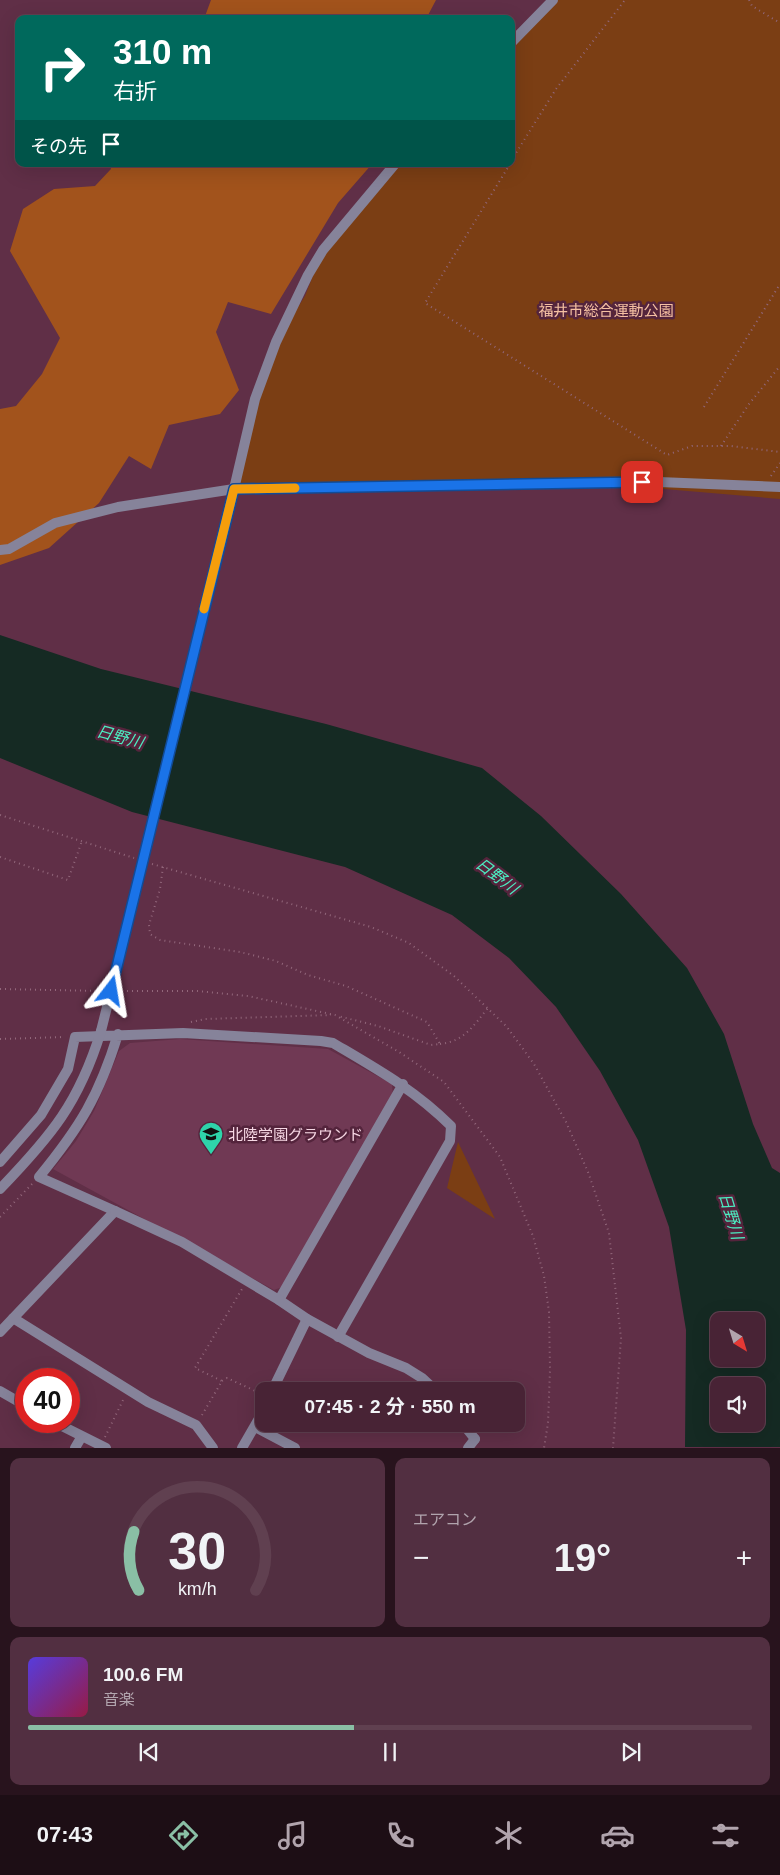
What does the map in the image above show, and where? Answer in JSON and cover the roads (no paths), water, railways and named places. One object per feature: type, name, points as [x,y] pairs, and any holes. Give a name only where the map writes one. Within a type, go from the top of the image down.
[{"type":"street","points":[[515,39],[553,0]]},
{"type":"street","points":[[0,1189],[48,1139],[75,1096],[95,1051],[255,399],[276,342],[308,275],[329,242],[392,167]]},
{"type":"street","points":[[0,550],[9,549],[55,523],[118,507],[234,489],[659,482],[780,487]]},
{"type":"street","points":[[0,1162],[41,1115],[68,1069],[75,1037],[183,1033],[321,1040],[333,1043],[403,1084],[429,1104],[451,1126],[450,1141],[338,1337]]},
{"type":"street","points":[[118,1034],[108,1068],[90,1109],[70,1140],[39,1177],[182,1242],[338,1337],[369,1353],[406,1368],[426,1382]]},
{"type":"street","points":[[279,1300],[403,1084]]},
{"type":"street","points":[[0,1332],[116,1211]]},
{"type":"street","points":[[13,1318],[148,1402],[196,1425],[213,1448]]},
{"type":"street","points":[[276,1382],[307,1319]]},
{"type":"street","points":[[0,1391],[15,1400]]},
{"type":"street","points":[[242,1448],[255,1427]]},
{"type":"street","points":[[265,1432],[295,1448]]},
{"type":"street","points":[[468,1448],[475,1439],[469,1432]]},
{"type":"street","points":[[76,1433],[104,1446]]},
{"type":"street","points":[[74,1448],[82,1436]]},
{"type":"water","name":"日野川","points":[[0,635],[101,669],[326,724],[482,768],[541,816],[621,894],[687,968],[724,1034],[753,1124],[772,1168],[780,1173],[780,1447],[685,1447],[686,1330],[669,1227],[638,1140],[600,1071],[556,1007],[509,958],[452,915],[345,867],[132,812],[0,758]]},
{"type":"place","name":"北陸学園グラウンド","points":[[211,1155]]},
{"type":"park label","name":"福井市総合運動公園","points":[[606,310]]}]
